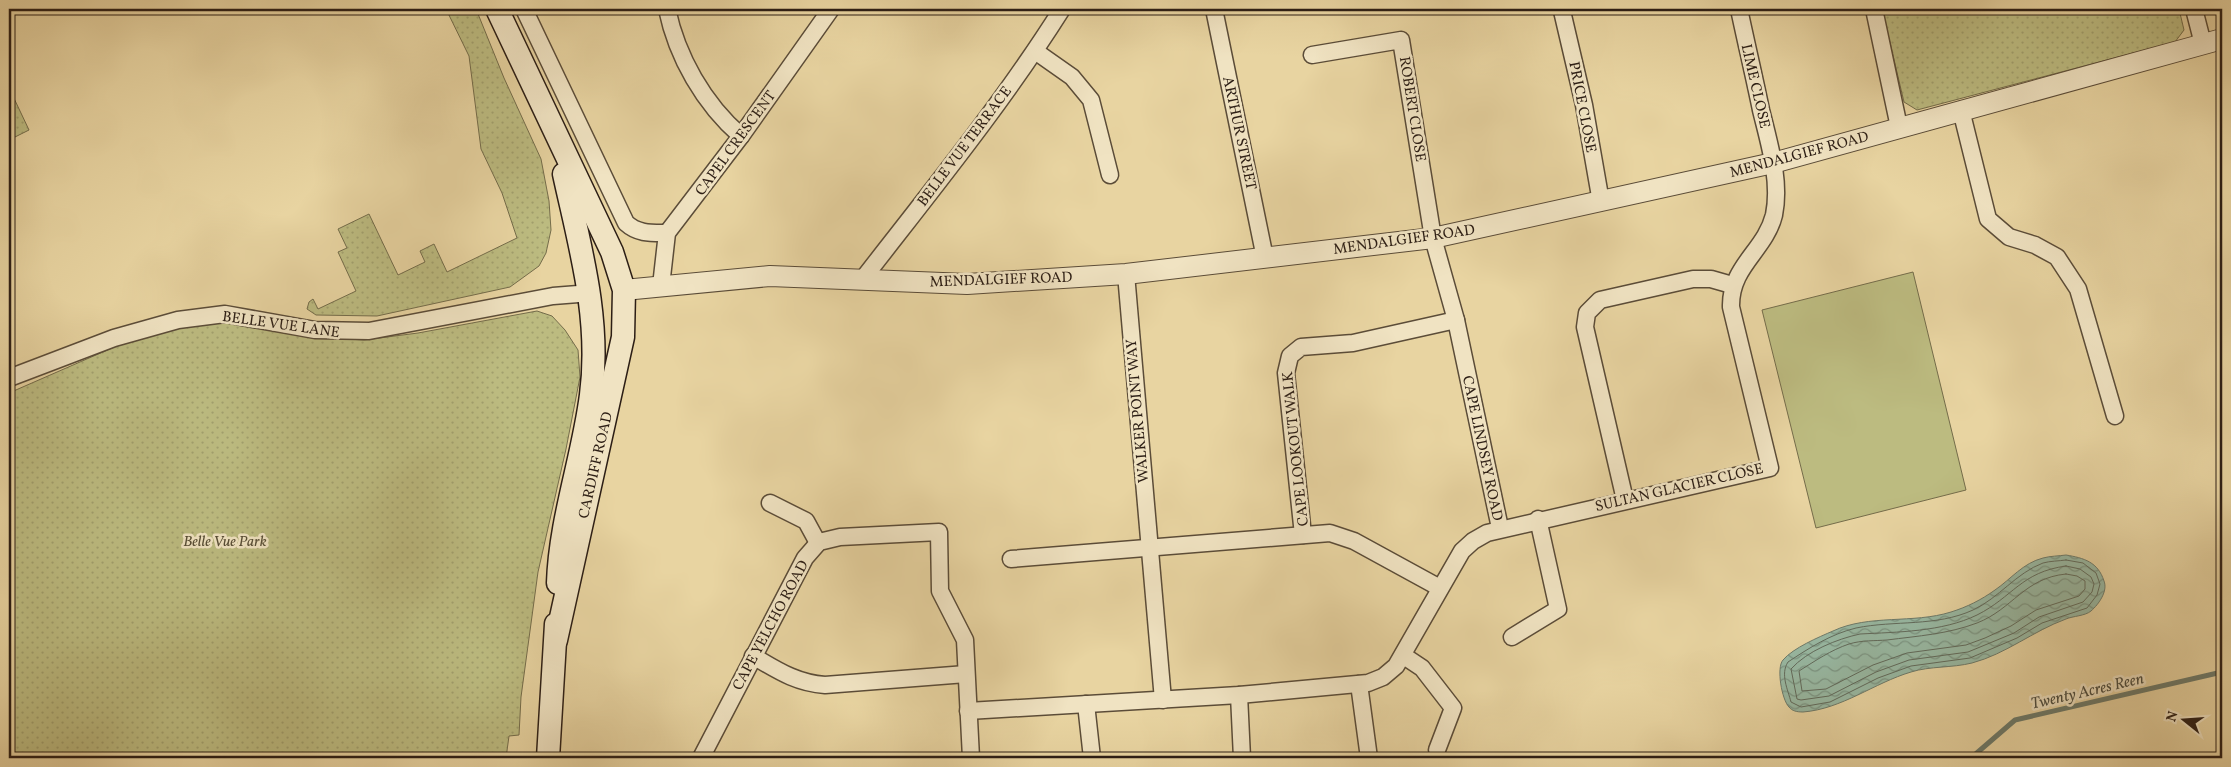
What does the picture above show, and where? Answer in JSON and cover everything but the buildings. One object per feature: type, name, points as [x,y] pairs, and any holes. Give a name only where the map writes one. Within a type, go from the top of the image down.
[{"type":"main road","name":"CARDIFF ROAD","points":[[497,9],[612,252],[624,290],[623,337],[556,640]]},
{"type":"main road","name":"CARDIFF ROAD","points":[[544,106],[564,169],[590,293],[595,349],[591,396],[559,551],[556,640],[548,758]]},
{"type":"main road","points":[[590,293],[624,290]]},
{"type":"street","points":[[524,9],[626,222],[634,230],[646,233],[667,233],[661,286]]},
{"type":"street","points":[[667,9],[671,28],[681,55],[693,76],[724,122],[741,136]]},
{"type":"street","name":"CAPEL CRESCENT","points":[[667,233],[741,136],[831,9]]},
{"type":"street","name":"BELLE VUE TERRACE","points":[[862,280],[976,134],[1035,51],[1062,9]]},
{"type":"street","name":"ARTHUR STREET","points":[[1214,9],[1265,258]]},
{"type":"street","name":"LIME CLOSE","points":[[1739,9],[1773,162]]},
{"type":"street","points":[[1874,9],[1899,127]]},
{"type":"street","points":[[2194,9],[2203,44]]},
{"type":"street","name":"PRICE CLOSE","points":[[1562,12],[1584,105],[1601,202]]},
{"type":"street","name":"MENDALGIEF ROAD","points":[[624,290],[770,276],[967,284],[1126,274],[1432,238],[1601,202],[1773,162],[2222,39]]},
{"type":"street","name":"ROBERT CLOSE","points":[[1312,55],[1401,40],[1432,238]]},
{"type":"street","points":[[1035,51],[1072,77],[1091,100],[1110,175]]},
{"type":"street","points":[[1961,110],[1988,219],[2009,237],[2035,245],[2057,257],[2078,290],[2115,416]]},
{"type":"street","points":[[1625,500],[1585,327],[1587,313],[1600,300],[1694,279],[1711,279],[1732,285],[1767,234],[1771,225],[1776,198],[1773,162]]},
{"type":"street","name":"CAPE LINDSEY ROAD","points":[[968,711],[1238,695],[1359,684],[1383,677],[1396,666],[1404,656],[1462,551],[1473,541],[1500,528],[1456,320],[1432,238]]},
{"type":"street","name":"WALKER POINT WAY","points":[[1126,274],[1163,700]]},
{"type":"street","name":"SULTAN GLACIER CLOSE","points":[[1500,528],[1770,468],[1731,306],[1732,285]]},
{"type":"street","name":"BELLE VUE LANE","points":[[9,378],[114,338],[178,320],[224,314],[315,330],[362,332],[553,296],[590,293]]},
{"type":"street","name":"CAPE LOOKOUT WALK","points":[[1303,535],[1286,373],[1290,356],[1301,347],[1354,343],[1456,320]]},
{"type":"street","points":[[770,503],[806,522],[818,544]]},
{"type":"street","points":[[1512,637],[1558,609],[1538,519]]},
{"type":"street","name":"CAPE YELCHO ROAD","points":[[701,758],[805,558],[818,544],[840,537],[939,532],[940,591],[964,640],[971,758]]},
{"type":"street","name":"CAPE LOOKOUT WALK","points":[[1149,547],[1330,533],[1343,536],[1440,588]]},
{"type":"street","points":[[1011,559],[1149,547]]},
{"type":"street","points":[[753,656],[791,679],[807,684],[966,674]]},
{"type":"street","points":[[1404,656],[1422,668],[1453,708],[1437,750]]},
{"type":"street","points":[[1359,684],[1369,758]]},
{"type":"street","points":[[1238,695],[1242,758]]},
{"type":"street","points":[[1086,704],[1092,758]]},
{"type":"green space","points":[[446,9],[476,9],[504,78],[541,159],[549,201],[551,230],[546,253],[539,266],[510,287],[377,316],[316,315],[307,309],[309,302],[313,299],[318,309],[356,291],[338,252],[347,248],[338,229],[369,214],[398,275],[425,262],[420,251],[434,244],[447,272],[517,238],[502,193],[481,149],[469,56]]},
{"type":"green space","points":[[1882,9],[2179,9],[2184,30],[2175,42],[1917,110],[1904,102]]},
{"type":"green space","points":[[11,92],[29,130],[9,140],[9,93]]},
{"type":"green space","points":[[1913,272],[1966,490],[1816,528],[1762,310]]},
{"type":"green space","name":"Belle Vue Park","points":[[537,311],[552,316],[565,330],[578,350],[580,377],[538,572],[521,697],[519,735],[509,736],[506,758],[9,758],[9,393],[144,334],[191,324],[221,322],[316,337],[364,340],[418,333]]},
{"type":"water","points":[[2066,555],[2090,562],[2098,569],[2104,581],[2105,589],[2102,597],[2097,605],[2088,613],[2054,624],[1984,659],[1964,665],[1911,672],[1831,706],[1801,712],[1795,711],[1786,703],[1780,677],[1781,664],[1787,656],[1806,643],[1847,626],[1876,621],[1936,616],[1957,610],[1990,594],[2036,560]]},
{"type":"waterway","name":"Twenty Acres Reen","points":[[1971,758],[2015,720],[2222,672]]}]
